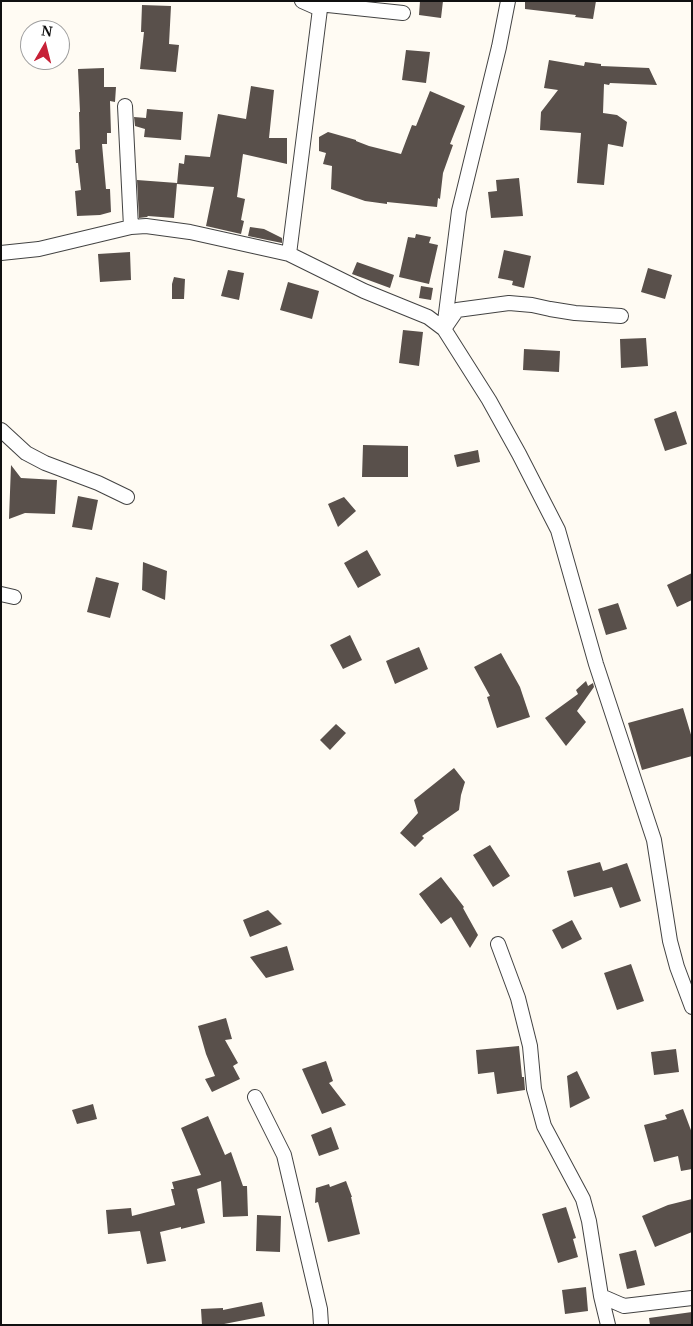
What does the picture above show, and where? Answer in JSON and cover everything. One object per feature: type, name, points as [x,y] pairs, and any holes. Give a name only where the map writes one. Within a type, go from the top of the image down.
[{"type":"street","points":[[444,329],[459,211],[499,47],[508,1]]},
{"type":"street","points":[[289,254],[320,9],[303,2]]},
{"type":"street","points":[[303,2],[403,13]]},
{"type":"street","points":[[125,106],[131,226]]},
{"type":"street","points":[[1,253],[39,248],[131,226],[146,226],[190,232],[289,254],[364,291],[428,317],[444,329],[489,400],[558,530],[596,664],[654,840],[670,941],[677,967],[692,1007]]},
{"type":"street","points":[[444,329],[457,310],[509,303],[575,313],[621,316]]},
{"type":"street","points":[[1,430],[26,453],[45,463],[98,483],[127,497]]},
{"type":"street","points":[[498,944],[518,998],[530,1046],[534,1089],[544,1126],[583,1199],[589,1221],[601,1296],[608,1325]]},
{"type":"street","points":[[255,1097],[284,1155],[320,1309],[321,1325]]},
{"type":"street","points":[[601,1296],[624,1306],[692,1298]]},
{"type":"building","points":[[420,1],[443,1],[441,18],[419,15]]},
{"type":"building","points":[[525,1],[596,1],[593,19],[525,9]]},
{"type":"building","points":[[142,5],[171,6],[169,44],[179,45],[176,72],[140,69],[144,32],[141,32]]},
{"type":"building","points":[[406,50],[430,52],[426,83],[402,80]]},
{"type":"building","points":[[549,60],[584,66],[585,62],[601,64],[601,66],[649,68],[657,85],[604,84],[603,113],[617,115],[627,122],[623,147],[608,144],[604,185],[577,183],[581,133],[540,130],[541,112],[558,90],[544,88]]},
{"type":"building","points":[[104,68],[104,87],[116,87],[115,102],[110,101],[111,133],[107,133],[107,144],[102,144],[106,189],[110,189],[111,212],[100,215],[77,216],[75,191],[81,190],[75,150],[80,149],[78,69]]},
{"type":"building","points":[[251,86],[274,90],[269,138],[287,138],[287,164],[243,154],[237,197],[245,199],[241,220],[244,221],[241,234],[206,226],[214,187],[177,184],[179,163],[184,164],[185,155],[210,157],[218,114],[246,119]]},
{"type":"building","points":[[430,91],[465,106],[450,144],[453,145],[443,173],[440,199],[438,198],[437,207],[365,201],[331,189],[332,166],[323,164],[326,153],[319,151],[319,137],[328,132],[369,146],[401,154],[412,125],[416,126]]},
{"type":"building","points":[[147,109],[183,112],[181,140],[144,137],[145,129],[135,126],[134,117],[146,118]]},
{"type":"building","points":[[519,178],[523,216],[491,218],[488,192],[497,191],[496,180]]},
{"type":"building","points":[[137,180],[177,183],[174,218],[148,216],[139,218]]},
{"type":"building","points":[[250,227],[264,229],[282,238],[282,243],[248,236]]},
{"type":"building","points":[[416,234],[431,237],[429,243],[438,245],[429,284],[399,277],[408,237],[415,238]]},
{"type":"building","points":[[504,250],[531,256],[524,288],[512,285],[513,281],[498,278]]},
{"type":"building","points":[[130,252],[131,280],[100,282],[98,254]]},
{"type":"building","points":[[357,262],[394,275],[390,288],[352,274]]},
{"type":"building","points":[[648,268],[672,275],[665,299],[641,292]]},
{"type":"building","points":[[228,270],[244,273],[239,300],[221,296]]},
{"type":"building","points":[[174,277],[185,279],[184,299],[172,299]]},
{"type":"building","points":[[288,282],[319,291],[312,319],[280,310]]},
{"type":"building","points":[[421,286],[433,288],[431,300],[419,298]]},
{"type":"building","points":[[403,330],[423,332],[419,366],[399,363]]},
{"type":"building","points":[[646,338],[648,366],[621,368],[620,339]]},
{"type":"building","points":[[524,349],[560,351],[559,372],[523,370]]},
{"type":"building","points":[[676,411],[687,444],[665,451],[654,419]]},
{"type":"building","points":[[363,445],[408,446],[408,477],[362,477]]},
{"type":"building","points":[[478,450],[480,462],[457,467],[454,455]]},
{"type":"building","points":[[11,465],[21,478],[57,480],[55,514],[25,513],[9,519]]},
{"type":"building","points":[[78,496],[98,500],[92,530],[72,527]]},
{"type":"building","points":[[344,497],[356,511],[338,527],[328,504]]},
{"type":"building","points":[[367,550],[381,575],[358,588],[344,563]]},
{"type":"building","points":[[143,562],[167,571],[165,600],[142,590]]},
{"type":"building","points":[[692,573],[692,600],[677,607],[667,585]]},
{"type":"building","points":[[96,577],[119,583],[110,618],[87,612]]},
{"type":"building","points":[[618,603],[627,629],[606,635],[598,609]]},
{"type":"building","points":[[350,635],[362,660],[343,669],[330,645]]},
{"type":"building","points":[[419,647],[428,669],[395,684],[386,661]]},
{"type":"building","points":[[501,653],[520,687],[530,717],[497,728],[487,697],[490,696],[474,667]]},
{"type":"building","points":[[586,681],[588,686],[593,683],[594,687],[577,711],[586,722],[566,746],[545,718],[578,694],[576,690]]},
{"type":"building","points":[[683,708],[692,738],[692,756],[642,770],[628,723]]},
{"type":"building","points":[[336,724],[346,733],[330,750],[320,740]]},
{"type":"building","points":[[454,768],[465,782],[459,810],[422,836],[424,838],[415,847],[400,833],[418,813],[414,800]]},
{"type":"building","points":[[490,845],[510,876],[493,887],[473,855]]},
{"type":"building","points":[[600,862],[603,871],[627,863],[641,901],[620,908],[612,887],[574,897],[567,871]]},
{"type":"building","points":[[441,877],[464,907],[478,935],[470,948],[451,917],[441,924],[419,894]]},
{"type":"building","points":[[268,910],[282,924],[250,937],[243,920]]},
{"type":"building","points":[[572,920],[582,939],[562,949],[552,930]]},
{"type":"building","points":[[287,946],[294,970],[266,978],[250,957]]},
{"type":"building","points":[[631,964],[644,1001],[617,1010],[604,973]]},
{"type":"building","points":[[226,1018],[232,1039],[225,1040],[238,1063],[233,1066],[240,1079],[212,1092],[205,1079],[215,1076],[198,1026]]},
{"type":"building","points":[[519,1046],[525,1090],[497,1094],[494,1072],[478,1074],[476,1050]]},
{"type":"building","points":[[676,1049],[679,1072],[654,1075],[651,1052]]},
{"type":"building","points":[[326,1061],[333,1081],[329,1083],[346,1105],[322,1114],[302,1069]]},
{"type":"building","points":[[577,1071],[590,1098],[570,1108],[567,1076]]},
{"type":"building","points":[[93,1104],[97,1119],[77,1124],[72,1110]]},
{"type":"building","points":[[683,1109],[692,1133],[692,1169],[681,1171],[678,1156],[654,1162],[644,1125],[667,1119],[665,1115]]},
{"type":"building","points":[[208,1116],[225,1155],[231,1152],[243,1186],[247,1186],[248,1216],[223,1217],[221,1181],[197,1189],[205,1223],[160,1232],[166,1261],[147,1264],[140,1231],[108,1234],[106,1210],[131,1208],[132,1216],[175,1205],[171,1189],[174,1189],[172,1182],[201,1175],[181,1128]]},
{"type":"building","points":[[331,1127],[339,1149],[319,1156],[311,1135]]},
{"type":"building","points":[[346,1181],[352,1197],[360,1234],[328,1242],[318,1202],[315,1203],[316,1188],[329,1184],[330,1187]]},
{"type":"building","points":[[692,1199],[692,1232],[655,1247],[642,1216],[668,1205]]},
{"type":"building","points":[[566,1207],[576,1238],[573,1239],[578,1257],[558,1263],[542,1214]]},
{"type":"building","points":[[257,1215],[281,1216],[280,1252],[256,1251]]},
{"type":"building","points":[[636,1250],[645,1285],[627,1289],[619,1254]]},
{"type":"building","points":[[586,1287],[588,1311],[565,1314],[562,1290]]},
{"type":"building","points":[[262,1302],[265,1316],[219,1325],[202,1325],[201,1309],[223,1308],[223,1310]]},
{"type":"building","points":[[692,1312],[692,1325],[650,1325],[649,1318]]}]
